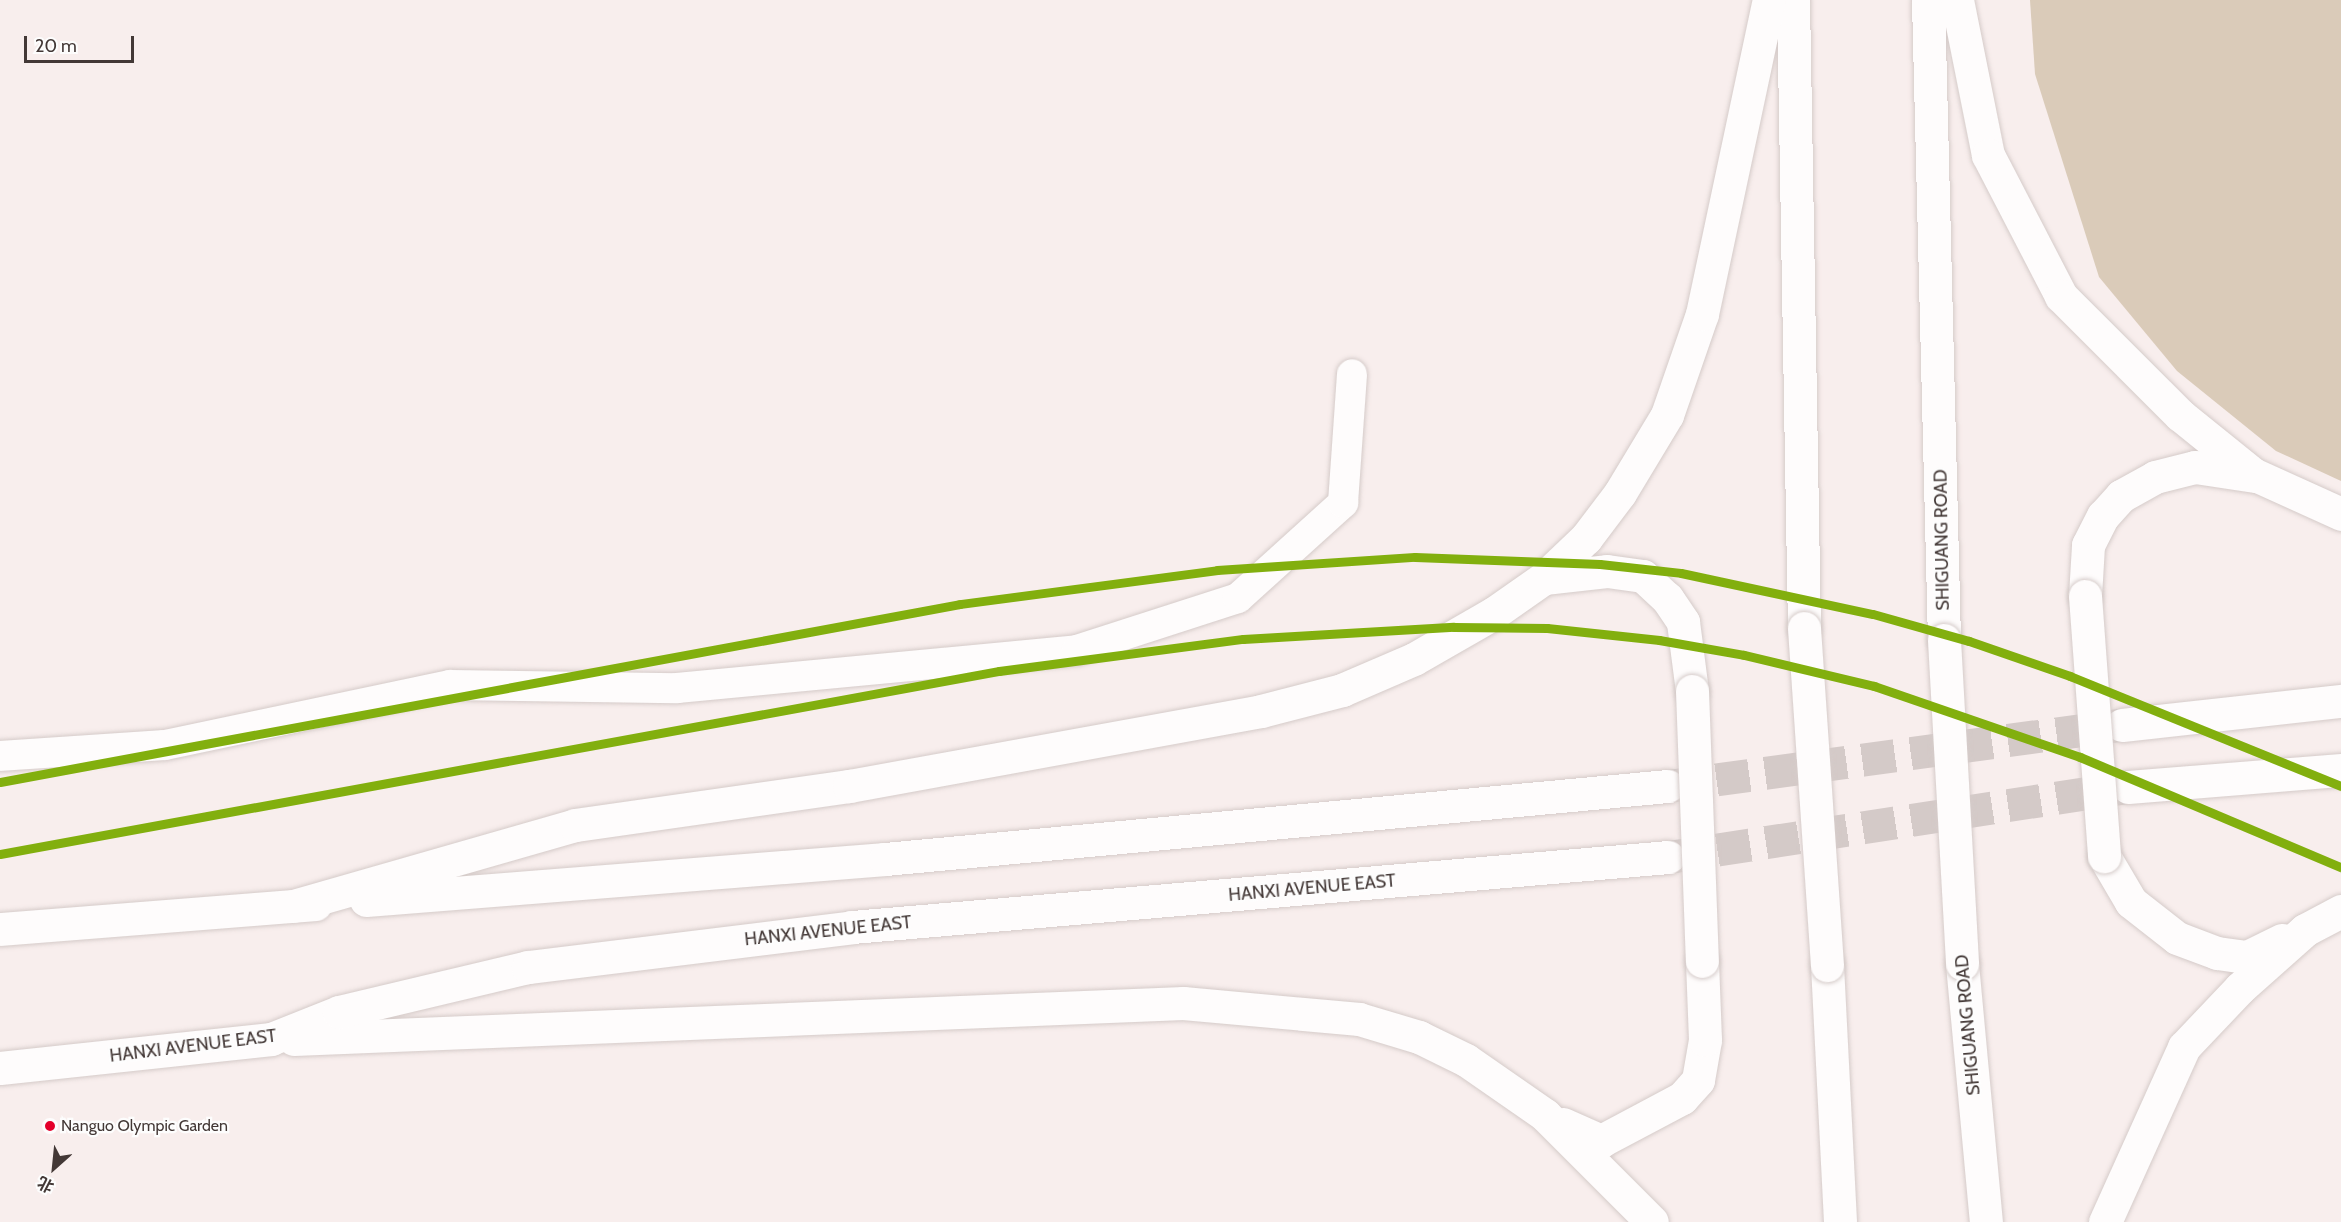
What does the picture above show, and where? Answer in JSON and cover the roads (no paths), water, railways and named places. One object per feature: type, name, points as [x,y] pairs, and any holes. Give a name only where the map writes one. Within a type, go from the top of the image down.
[{"type":"main road","points":[[293,906],[575,825],[849,786],[1261,711],[1342,690],[1414,659],[1494,613],[1544,578],[1586,538],[1620,493],[1667,415],[1702,314],[1769,0]]},
{"type":"main road","points":[[1793,0],[1804,628],[1827,965],[1840,1222]]},
{"type":"main road","name":"SHIGUANG ROAD","points":[[1928,0],[1944,639],[1962,964],[1986,1222]]},
{"type":"main road","points":[[1957,0],[1988,155],[2061,296],[2180,415],[2257,476],[2341,514]]},
{"type":"main road","points":[[2257,476],[2195,467],[2155,477],[2121,496],[2103,516],[2088,545],[2085,596],[2104,856],[2131,902],[2177,938],[2217,953],[2247,957],[2328,918]]},
{"type":"main road","points":[[1544,578],[1606,571],[1643,576],[1667,598],[1683,622],[1692,691],[1706,1040],[1698,1080],[1683,1098],[1602,1141],[1545,1115]]},
{"type":"main road","points":[[2122,725],[2341,701]]},
{"type":"main road","points":[[2128,787],[2341,770]]},
{"type":"main road","points":[[0,928],[885,859],[1668,786]]},
{"type":"main road","name":"HANXI AVENUE EAST","points":[[0,1068],[271,1040],[339,1012],[528,967],[852,927],[1668,857]]},
{"type":"main road","points":[[2105,1222],[2184,1047],[2240,988],[2328,918]]},
{"type":"main road","points":[[271,1040],[1183,1003],[1359,1019],[1419,1037],[1466,1060],[1545,1115],[1652,1222]]},
{"type":"street","points":[[0,756],[165,745],[450,685],[676,688],[1077,650],[1238,598],[1343,503],[1352,374]]},
{"type":"tunnel","points":[[1668,786],[2122,725]]},
{"type":"tunnel","points":[[1669,857],[2128,787]]},
{"type":"place","name":"Nanguo Olympic Garden","points":[[50,1126]]}]
